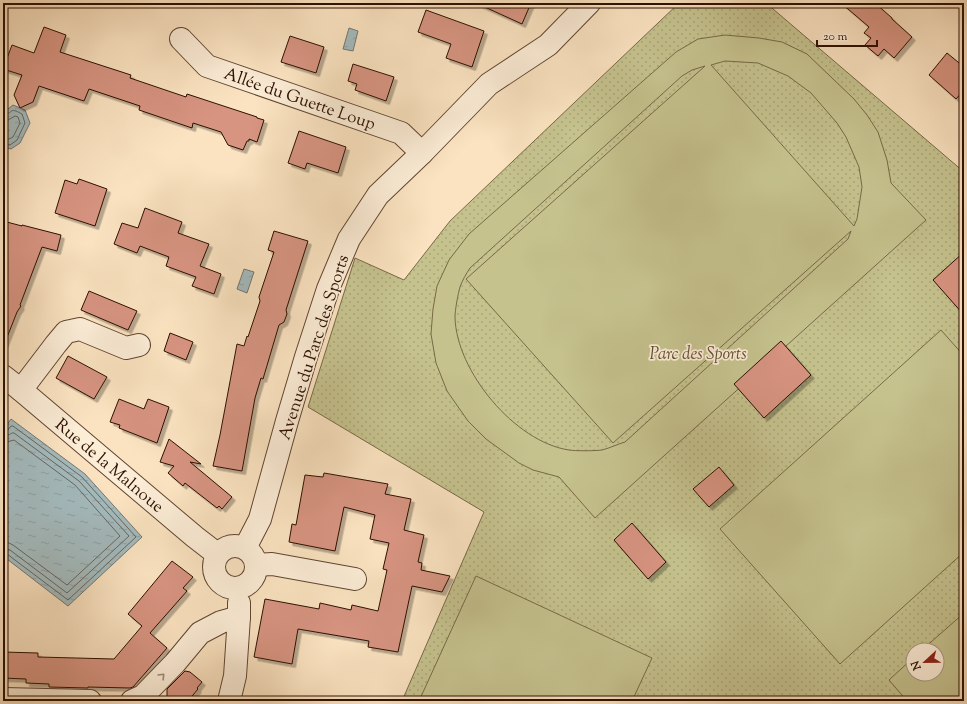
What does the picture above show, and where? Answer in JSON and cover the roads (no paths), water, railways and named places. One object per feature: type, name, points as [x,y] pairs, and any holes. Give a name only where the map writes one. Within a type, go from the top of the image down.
[{"type":"street","name":"Avenue du Parc des Sports","points":[[251,557],[260,519],[306,357],[328,289],[349,239],[378,195],[422,153],[489,84],[548,45],[589,3]]},
{"type":"street","name":"Allée du Guette Loup","points":[[181,39],[207,66],[401,133],[422,153]]},
{"type":"street","points":[[21,390],[66,332],[80,329],[126,348],[139,345]]},
{"type":"street","name":"Rue de la Malnoue","points":[[3,376],[217,554]]},
{"type":"street","points":[[251,557],[256,571],[254,577],[245,586],[239,588],[225,586],[215,575],[213,568],[214,560],[217,554],[233,545],[239,546],[251,557],[272,564],[355,579]]},
{"type":"street","points":[[229,701],[236,676],[239,588]]},
{"type":"street","points":[[132,701],[143,696],[175,663],[200,633],[221,622],[239,617]]},
{"type":"street","points":[[3,700],[90,701]]},
{"type":"water","points":[[349,28],[358,31],[353,51],[343,49]]},
{"type":"water","points":[[13,105],[25,110],[30,123],[20,143],[11,149],[3,147],[3,113]]},
{"type":"water","points":[[244,269],[254,272],[247,293],[237,289]]},
{"type":"water","points":[[11,419],[85,474],[142,537],[68,606],[3,556],[3,430]]},
{"type":"park label","name":"Parc des Sports","points":[[698,353]]}]
